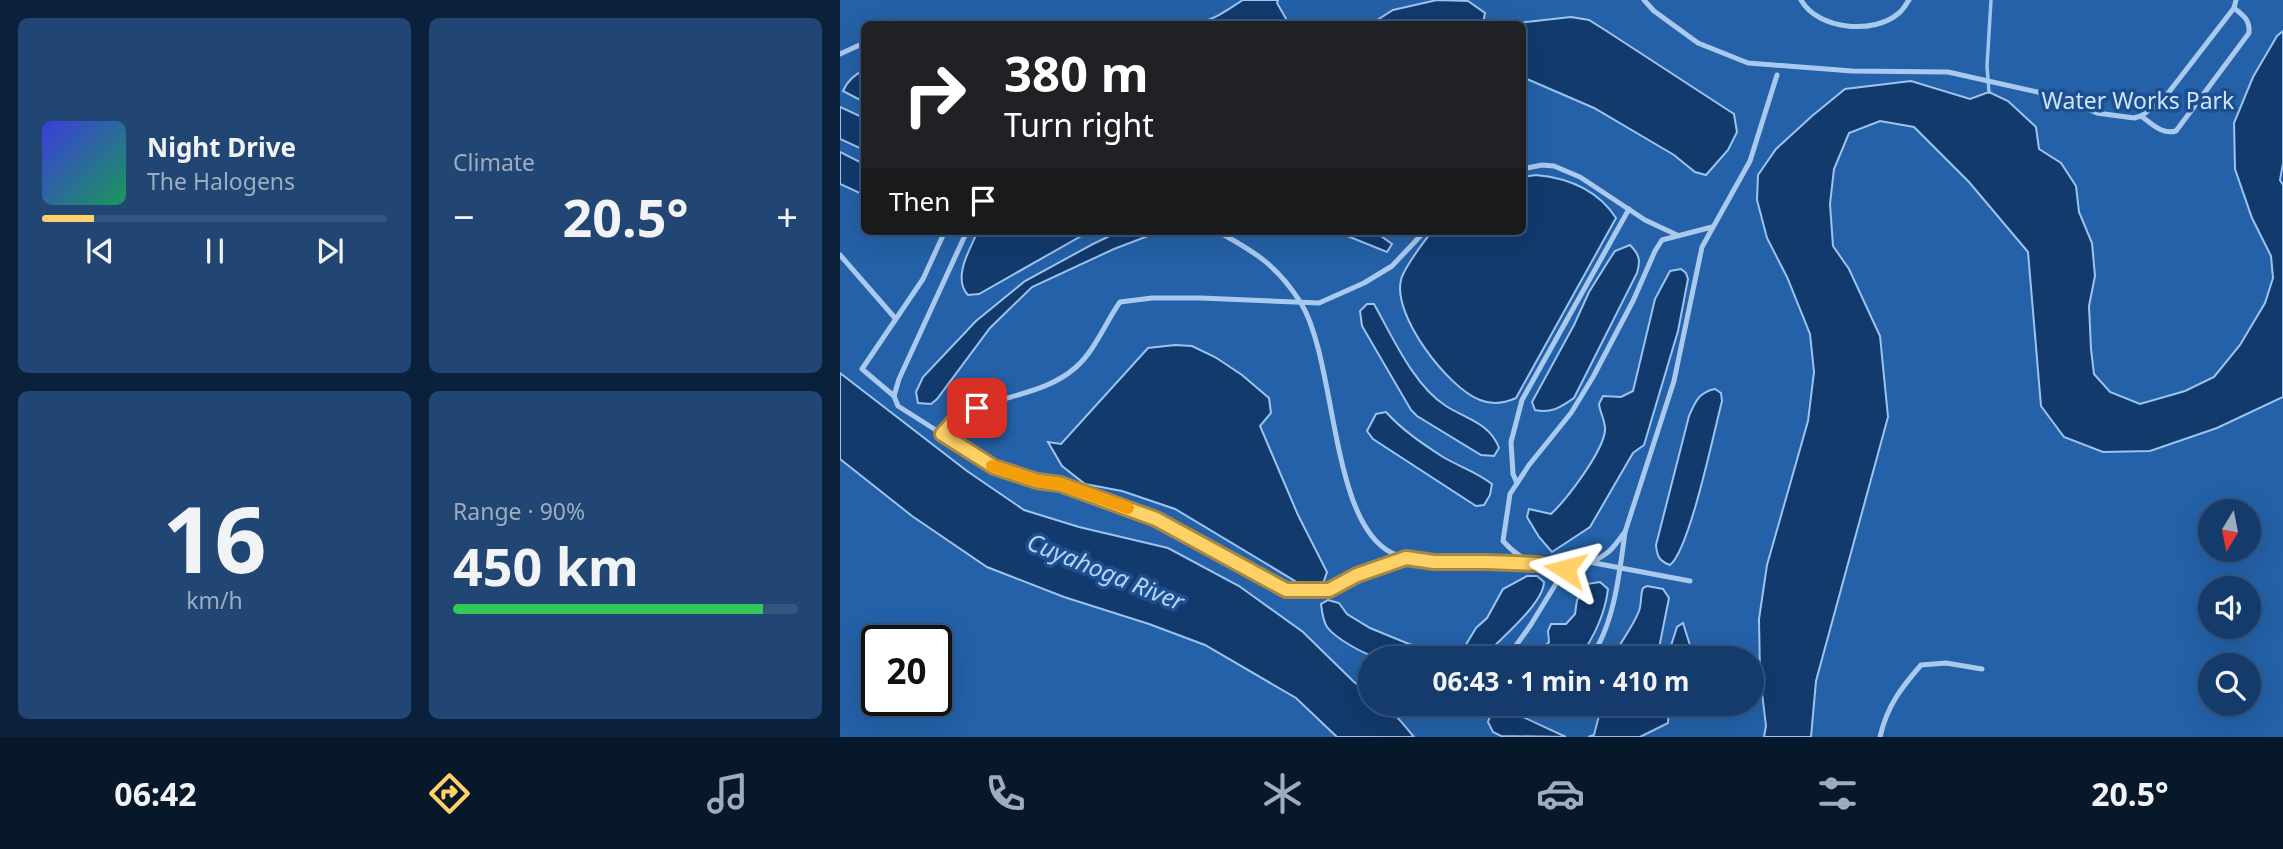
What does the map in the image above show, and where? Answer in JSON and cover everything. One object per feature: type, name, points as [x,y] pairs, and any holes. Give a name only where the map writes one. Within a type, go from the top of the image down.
[{"type":"lane","points":[[1644,0],[1654,11],[1698,43],[1748,63],[1852,71],[1948,72],[2060,97],[2097,113],[2134,118],[2162,101],[2234,8],[2236,0]]},
{"type":"lane","points":[[1801,0],[1808,10],[1828,21],[1862,28],[1899,14],[1909,0]]},
{"type":"lane","points":[[2141,116],[2160,130],[2169,133],[2176,131],[2249,33],[2247,18],[2234,8]]},
{"type":"lane","points":[[840,54],[861,44]]},
{"type":"lane","points":[[1598,646],[1620,568],[1625,532],[1662,423],[1686,328],[1702,247],[1750,161],[1777,75]]},
{"type":"lane","points":[[1526,168],[1555,166],[1580,177],[1645,220],[1677,235]]},
{"type":"lane","points":[[1517,483],[1513,474],[1511,442],[1522,400],[1629,209]]},
{"type":"lane","points":[[1625,532],[1608,552],[1589,562],[1558,570],[1516,555],[1503,541],[1510,494],[1571,413],[1593,377],[1662,240],[1712,227]]},
{"type":"lane","points":[[943,235],[923,279],[862,369],[894,396],[898,406],[994,467],[1037,481],[1060,484],[1156,519],[1286,590],[1329,590],[1357,575],[1406,558]]},
{"type":"lane","points":[[894,396],[899,379],[965,235]]},
{"type":"lane","points":[[1224,235],[1260,255],[1282,277],[1300,302],[1315,342],[1332,407],[1343,469],[1362,524],[1379,545],[1406,558],[1434,562],[1538,564]]},
{"type":"lane","points":[[942,434],[955,420],[977,408],[1057,380],[1074,369],[1086,356],[1121,302],[1152,298],[1201,298],[1319,303],[1364,283],[1392,266],[1421,235]]},
{"type":"lane","points":[[840,255],[895,318]]},
{"type":"lane","points":[[1589,562],[1690,581]]},
{"type":"lane","points":[[1515,646],[1565,569]]},
{"type":"lane","points":[[1880,737],[1885,715],[1905,683],[1922,665],[1946,663],[1982,669]]},
{"type":"green space","name":"Water Works Park","points":[[840,0],[2283,0],[2283,31],[2277,36],[2252,218],[2271,256],[2273,278],[2265,303],[2240,345],[2214,377],[2185,390],[2140,404],[2110,392],[2094,374],[2089,306],[2095,276],[2092,244],[2079,212],[2076,186],[2061,163],[2039,149],[2008,101],[1989,92],[1970,99],[1911,81],[1758,175],[1757,199],[1767,238],[1833,246],[1830,204],[1834,169],[1849,133],[1880,121],[1914,127],[1969,182],[2029,252],[2038,355],[2150,451],[2217,428],[2283,397],[2283,737],[840,737]]},
{"type":"water","points":[[1243,0],[1278,0],[1277,3],[1287,21],[1207,21]]},
{"type":"water","points":[[1437,0],[1468,1],[1485,13],[1484,21],[1376,21],[1393,10]]},
{"type":"water","points":[[1571,17],[1589,20],[1734,114],[1737,132],[1728,150],[1706,175],[1695,172],[1674,155],[1594,108],[1526,80],[1526,22]]},
{"type":"water","points":[[2283,31],[2283,163],[2280,180],[2283,185],[2283,397],[2217,428],[2150,451],[2103,452],[2064,437],[2041,406],[2028,252],[1969,182],[1914,127],[1880,121],[1849,133],[1834,169],[1830,204],[1833,246],[1849,269],[1880,336],[1888,417],[1816,681],[1811,737],[1764,737],[1764,646],[1759,646],[1759,619],[1767,565],[1808,421],[1814,372],[1810,334],[1787,277],[1767,238],[1757,200],[1758,175],[1776,149],[1845,89],[1911,81],[1970,99],[1989,92],[2008,101],[2036,127],[2039,149],[2061,163],[2076,186],[2079,212],[2092,243],[2095,276],[2089,306],[2094,374],[2110,392],[2140,404],[2185,391],[2214,377],[2240,345],[2265,303],[2273,278],[2271,256],[2252,218],[2235,169],[2234,123],[2253,77],[2277,36]]},
{"type":"water","points":[[861,72],[861,100],[843,91]]},
{"type":"water","points":[[840,107],[861,117],[861,149],[840,139]]},
{"type":"water","points":[[840,152],[861,162],[861,194],[840,184]]},
{"type":"water","points":[[1536,175],[1559,179],[1581,187],[1600,200],[1616,218],[1516,398],[1498,403],[1485,402],[1467,393],[1453,381],[1425,349],[1405,312],[1400,295],[1401,280],[1430,235],[1526,235],[1526,177]]},
{"type":"water","points":[[976,235],[1083,235],[979,294],[968,295],[964,288],[962,272]]},
{"type":"water","points":[[1112,235],[1151,235],[1032,287],[990,328],[937,399],[931,404],[918,403],[916,392],[923,377],[976,321],[1025,281]]},
{"type":"water","points":[[1345,235],[1380,235],[1392,244],[1387,252]]},
{"type":"water","points":[[1630,245],[1638,258],[1637,273],[1574,398],[1551,410],[1535,410],[1532,402],[1589,292],[1615,251]]},
{"type":"water","points":[[1681,269],[1688,279],[1678,331],[1644,445],[1633,453],[1590,527],[1552,552],[1527,517],[1529,509],[1551,514],[1591,463],[1605,431],[1599,404],[1603,396],[1621,397],[1633,391],[1655,299],[1670,271]]},
{"type":"water","points":[[1367,304],[1374,304],[1405,360],[1434,397],[1477,422],[1490,433],[1499,448],[1494,456],[1481,455],[1411,410],[1362,326],[1360,311]]},
{"type":"water","points":[[1192,346],[1215,357],[1269,398],[1271,413],[1260,426],[1298,515],[1327,572],[1318,587],[1305,587],[1175,509],[1122,491],[1085,484],[1062,466],[1048,442],[1061,444],[1148,348]]},
{"type":"water","name":"Cuyahoga River","points":[[840,373],[967,471],[1024,510],[1079,527],[1168,548],[1239,586],[1303,632],[1358,685],[1358,716],[1396,716],[1414,737],[1337,737],[1296,698],[1205,645],[1064,597],[987,567],[912,516],[840,459]]},
{"type":"water","points":[[1715,389],[1721,393],[1722,401],[1707,462],[1685,537],[1678,555],[1670,565],[1659,558],[1656,545],[1689,416],[1701,395]]},
{"type":"water","points":[[1386,412],[1428,447],[1492,484],[1484,505],[1476,506],[1373,439],[1367,431],[1376,414]]},
{"type":"water","points":[[1527,576],[1537,576],[1544,582],[1536,601],[1494,646],[1465,646],[1476,628],[1487,618],[1503,589]]},
{"type":"water","points":[[1600,582],[1608,589],[1601,617],[1586,646],[1545,646],[1549,642],[1548,631],[1551,624],[1566,624],[1575,614],[1577,600],[1587,584]]},
{"type":"water","points":[[1647,586],[1663,589],[1669,598],[1659,646],[1620,646],[1640,608],[1643,588]]},
{"type":"water","points":[[1328,600],[1339,603],[1347,614],[1370,628],[1418,646],[1358,646],[1358,650],[1327,627],[1321,604]]},
{"type":"water","points":[[1683,623],[1690,646],[1671,646],[1677,627]]},
{"type":"water","points":[[1490,716],[1521,716],[1566,737],[1501,736],[1493,732],[1488,722]]},
{"type":"water","points":[[1599,716],[1668,716],[1668,723],[1640,737],[1588,737],[1594,735]]},
{"type":"waterway","points":[[1989,92],[1987,66],[1991,0]]},
{"type":"slow traffic","points":[[992,466],[1037,481],[1060,484],[1128,508]]},
{"type":"route","points":[[977,408],[955,420],[942,434],[994,467],[1037,481],[1060,484],[1156,519],[1286,590],[1329,590],[1357,575],[1406,558],[1418,562],[1538,564],[1558,570],[1565,569]]}]
